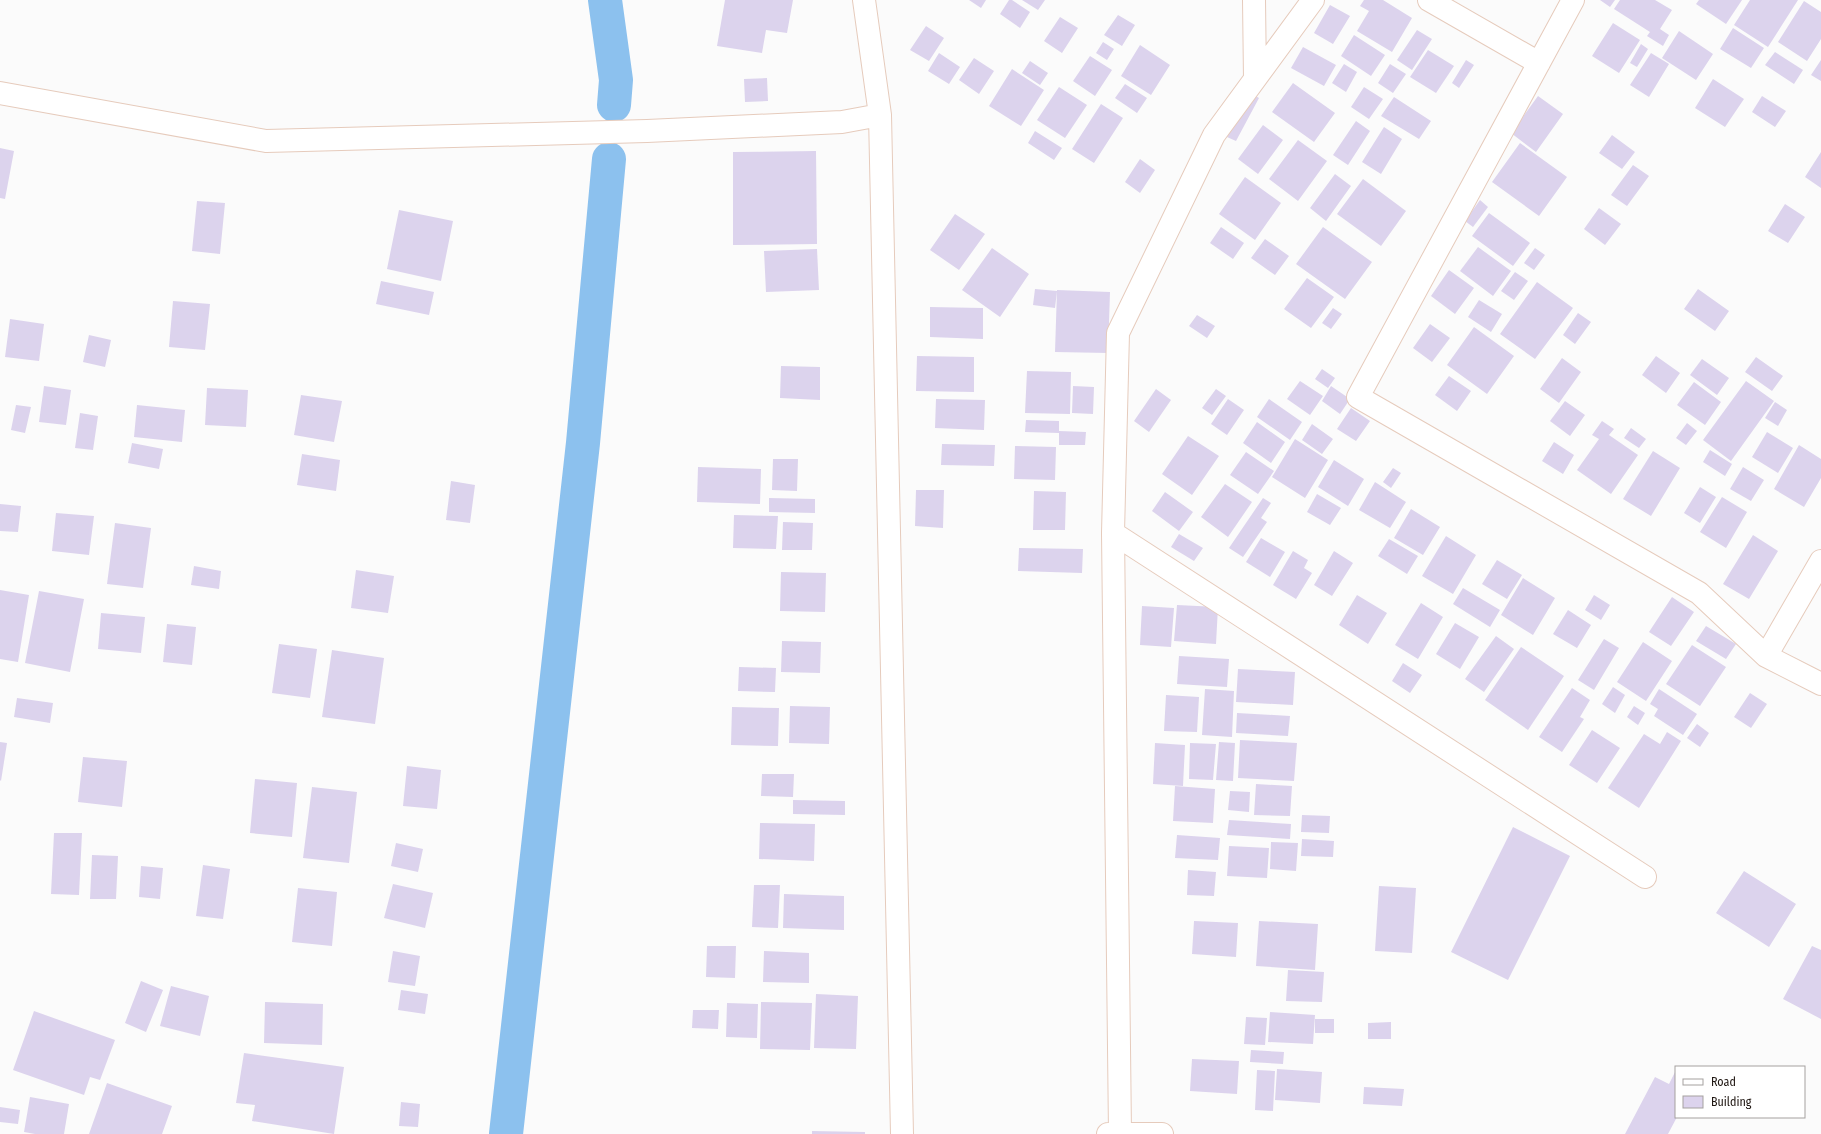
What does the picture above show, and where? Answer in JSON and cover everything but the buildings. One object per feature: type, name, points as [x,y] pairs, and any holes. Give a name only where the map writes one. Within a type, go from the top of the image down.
[{"type":"street","points":[[864,0],[880,115],[902,1134]]},
{"type":"street","points":[[1254,0],[1255,79]]},
{"type":"street","points":[[1162,1134],[1114,1133],[1113,534],[1118,333],[1214,135],[1313,0]]},
{"type":"street","points":[[1429,0],[1539,63]]},
{"type":"street","points":[[1573,0],[1358,397],[1699,593],[1766,656],[1821,684]]},
{"type":"street","points":[[0,93],[266,141],[647,131],[842,122],[880,115]]},
{"type":"street","points":[[1113,534],[1645,877]]},
{"type":"street","points":[[1766,656],[1821,561]]},
{"type":"waterway","points":[[605,0],[616,80],[614,105]]},
{"type":"waterway","points":[[506,1134],[583,443],[609,159]]}]
